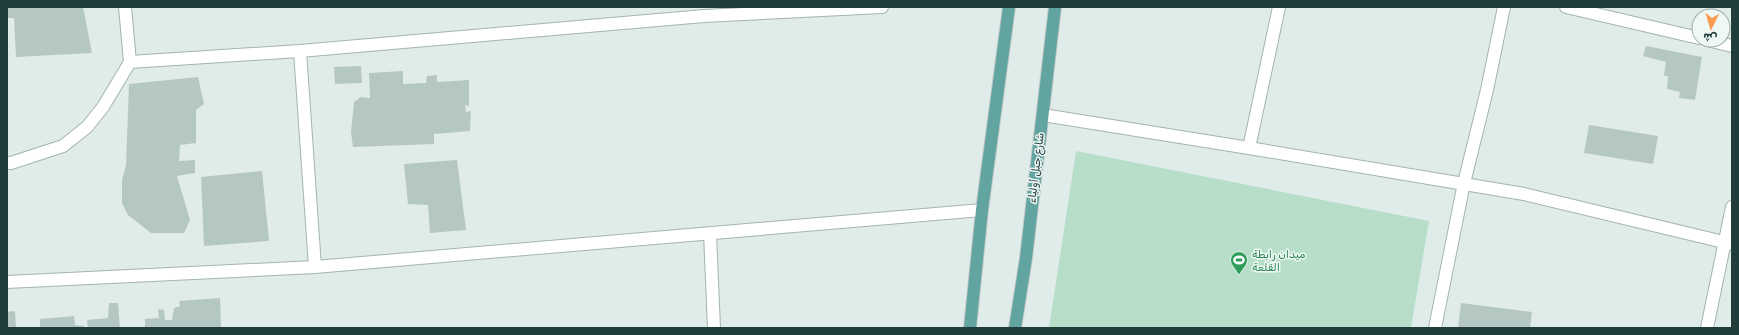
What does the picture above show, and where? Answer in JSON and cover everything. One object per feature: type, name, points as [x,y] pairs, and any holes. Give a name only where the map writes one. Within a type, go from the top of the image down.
[{"type":"main road","points":[[970,328],[982,210],[1009,7]]},
{"type":"main road","name":"شارع جبل أولياء","points":[[1015,328],[1026,258],[1055,7]]},
{"type":"street","points":[[7,163],[12,163],[63,146],[87,127],[103,107],[130,62],[125,7]]},
{"type":"street","points":[[130,62],[300,51],[704,16],[882,7]]},
{"type":"street","points":[[1249,148],[1279,7]]},
{"type":"street","points":[[1435,328],[1464,183],[1487,90],[1504,7]]},
{"type":"street","points":[[1566,7],[1691,36]]},
{"type":"street","points":[[300,51],[315,266]]},
{"type":"street","points":[[1043,115],[1524,194],[1728,243]]},
{"type":"street","points":[[1707,328],[1728,243],[1732,207]]},
{"type":"street","points":[[7,282],[315,266],[982,210]]},
{"type":"street","points":[[710,233],[714,328]]},
{"type":"green space","name":"ميدان رابطة القلعة","points":[[1076,151],[1429,221],[1411,328],[1049,328]]},
{"type":"building","points":[[7,7],[83,7],[92,53],[16,57],[14,18],[7,18]]},
{"type":"building","points":[[1646,46],[1702,57],[1695,100],[1679,98],[1680,92],[1667,89],[1668,76],[1664,76],[1666,62],[1643,56]]},
{"type":"building","points":[[361,66],[362,83],[335,84],[334,67]]},
{"type":"building","points":[[403,71],[403,84],[426,83],[427,76],[437,75],[437,82],[469,80],[469,106],[465,105],[466,112],[471,111],[470,131],[434,134],[434,144],[353,147],[351,132],[354,102],[361,97],[370,98],[369,73]]},
{"type":"building","points":[[198,77],[204,104],[196,110],[196,143],[180,145],[179,161],[195,160],[195,173],[177,176],[190,220],[184,233],[151,233],[128,215],[122,203],[122,180],[126,165],[129,84]]},
{"type":"building","points":[[1589,125],[1658,136],[1653,164],[1584,153]]},
{"type":"building","points":[[457,160],[466,230],[430,233],[428,205],[408,204],[404,164]]},
{"type":"building","points":[[262,171],[269,241],[204,246],[201,177]]},
{"type":"building","points":[[220,298],[221,328],[145,328],[145,319],[159,318],[158,309],[164,310],[165,320],[172,320],[174,308],[180,306],[179,301]]},
{"type":"building","points":[[109,303],[118,303],[120,328],[88,328],[87,320],[108,318]]},
{"type":"building","points":[[1461,303],[1532,312],[1530,328],[1458,328]]},
{"type":"building","points":[[15,311],[16,328],[7,328],[7,312]]},
{"type":"building","points":[[74,316],[75,325],[84,326],[84,328],[40,328],[40,319]]},
{"type":"place","name":"ميدان رابطة القلعة","points":[[1239,275]]}]
